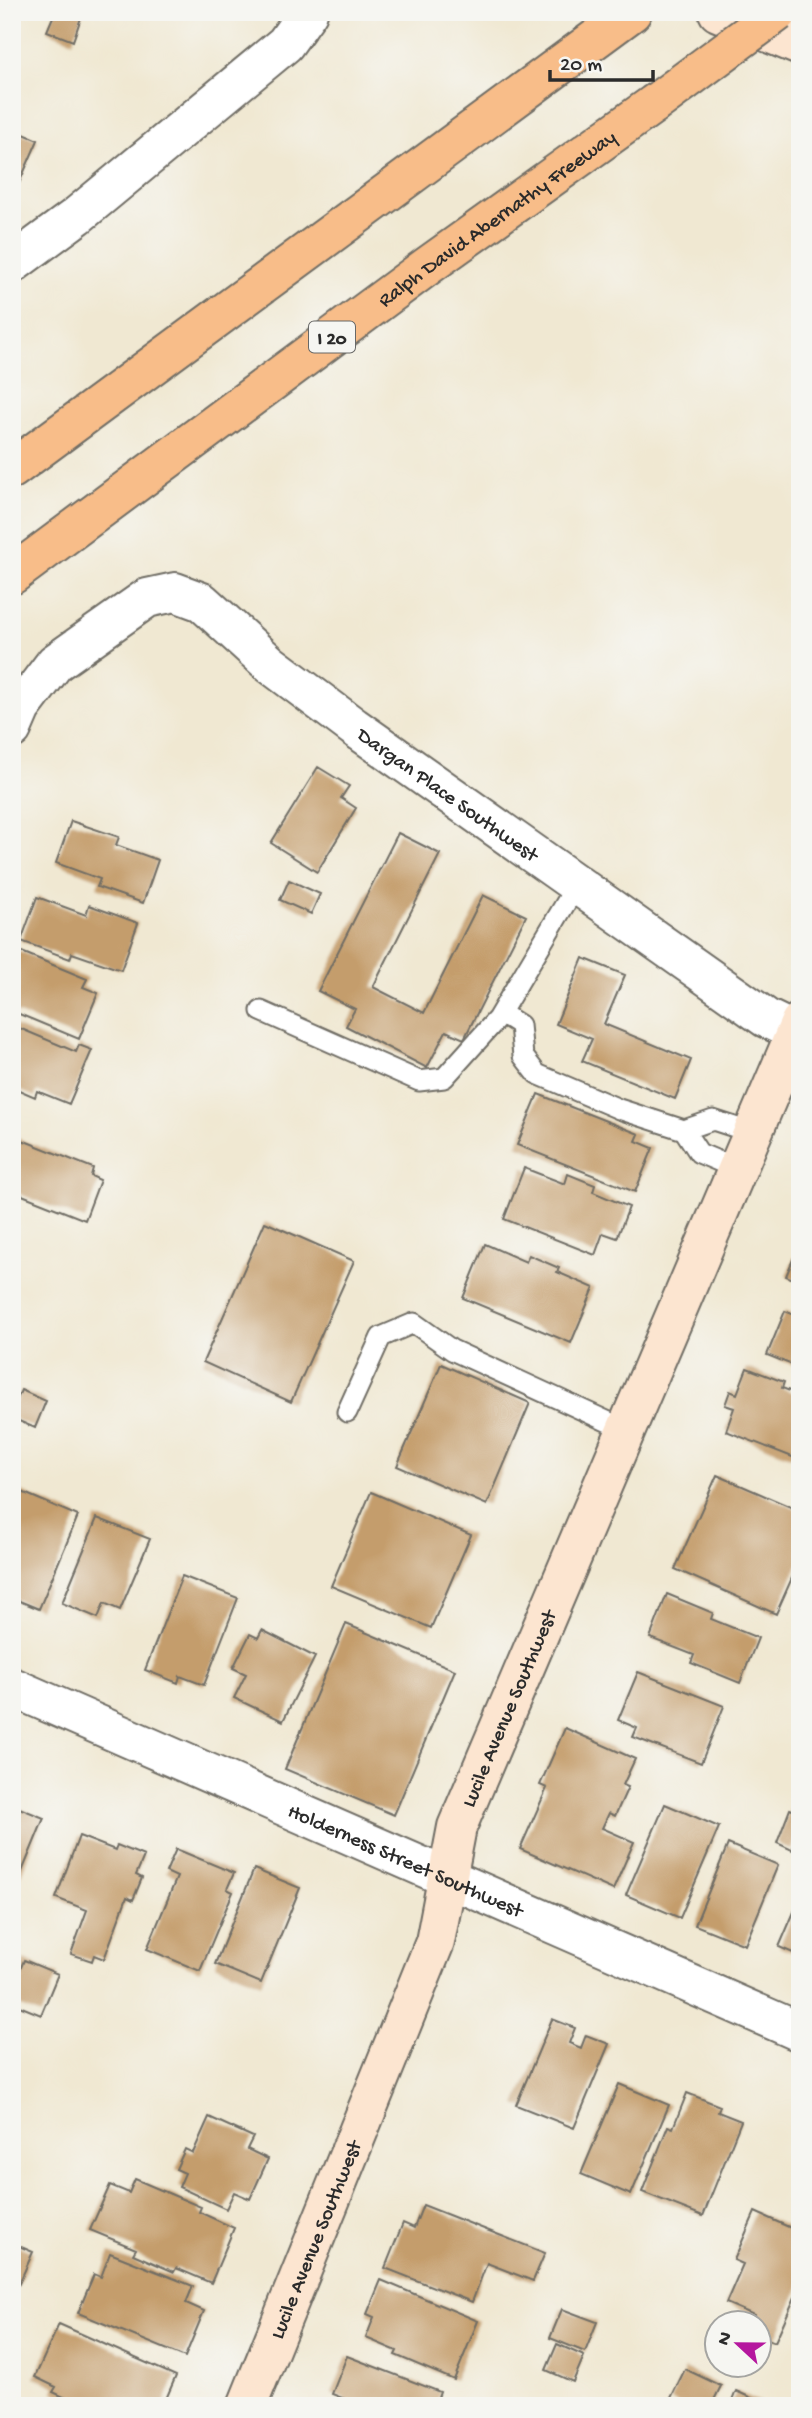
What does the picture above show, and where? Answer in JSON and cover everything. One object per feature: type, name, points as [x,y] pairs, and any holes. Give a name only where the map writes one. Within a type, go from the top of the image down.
[{"type":"highway","points":[[12,468],[632,12]]},
{"type":"highway","name":"Ralph David Abernathy Freeway","points":[[12,575],[429,265],[778,12]]},
{"type":"street","points":[[12,264],[77,216],[285,44],[308,12]]},
{"type":"street","points":[[718,12],[800,46]]},
{"type":"street","name":"Dargan Place Southwest","points":[[12,729],[21,708],[55,663],[147,598],[175,592],[202,602],[270,664],[354,727],[766,1018],[797,1027]]},
{"type":"street","name":"Lucile Avenue Southwest","points":[[247,2406],[435,1942],[457,1827],[737,1169],[753,1133],[789,1079],[797,1027]]},
{"type":"street","name":"Holderness Street Southwest","points":[[12,1687],[800,2032]]},
{"type":"lane","points":[[261,1011],[419,1081],[444,1078],[501,1013],[577,884]]},
{"type":"lane","points":[[501,1013],[520,1025],[523,1056],[537,1074],[619,1109],[684,1130],[713,1119],[753,1133]]},
{"type":"lane","points":[[684,1130],[699,1153],[737,1169]]},
{"type":"lane","points":[[347,1412],[381,1337],[414,1323],[452,1350],[626,1430]]},
{"type":"building","points":[[55,12],[83,12],[73,41],[47,31]]},
{"type":"building","points":[[12,129],[38,140],[12,199]]},
{"type":"building","points":[[318,767],[349,786],[341,798],[356,808],[317,872],[271,843]]},
{"type":"building","points":[[71,821],[119,837],[116,845],[158,860],[143,903],[97,887],[100,879],[56,863]]},
{"type":"building","points":[[398,833],[440,854],[373,987],[424,1013],[483,895],[526,916],[464,1039],[446,1031],[427,1068],[346,1026],[355,1009],[318,991]]},
{"type":"building","points":[[289,880],[320,894],[311,914],[280,900]]},
{"type":"building","points":[[37,897],[86,915],[89,905],[138,923],[121,970],[72,953],[70,959],[21,941]]},
{"type":"building","points":[[12,948],[87,979],[83,987],[98,993],[79,1039],[12,1011]]},
{"type":"building","points":[[583,958],[625,975],[604,1024],[691,1060],[675,1099],[582,1061],[592,1039],[556,1024]]},
{"type":"building","points":[[12,1025],[76,1052],[79,1045],[92,1050],[69,1104],[37,1091],[35,1097],[12,1087]]},
{"type":"building","points":[[538,1094],[639,1134],[636,1141],[653,1148],[635,1192],[517,1145]]},
{"type":"building","points":[[12,1136],[93,1168],[91,1176],[100,1180],[85,1220],[12,1191]]},
{"type":"building","points":[[524,1168],[565,1184],[568,1174],[595,1185],[593,1192],[629,1207],[617,1238],[603,1233],[595,1255],[504,1219]]},
{"type":"building","points":[[265,1222],[354,1261],[291,1402],[203,1362]]},
{"type":"building","points":[[800,1243],[800,1282],[786,1276]]},
{"type":"building","points":[[485,1244],[526,1262],[529,1255],[559,1268],[557,1272],[594,1288],[571,1343],[463,1298]]},
{"type":"building","points":[[785,1311],[800,1317],[800,1368],[767,1355]]},
{"type":"building","points":[[441,1364],[530,1403],[487,1505],[397,1466]]},
{"type":"building","points":[[747,1368],[784,1382],[782,1388],[800,1395],[800,1460],[726,1431],[734,1408],[725,1405],[730,1391],[737,1394]]},
{"type":"building","points":[[21,1390],[46,1401],[35,1428],[12,1418],[12,1411]]},
{"type":"building","points":[[717,1475],[800,1511],[800,1560],[776,1614],[675,1569]]},
{"type":"building","points":[[22,1492],[78,1516],[39,1609],[12,1598],[12,1514]]},
{"type":"building","points":[[371,1492],[471,1535],[431,1628],[331,1586]]},
{"type":"building","points":[[97,1518],[150,1539],[120,1610],[104,1603],[98,1618],[62,1603]]},
{"type":"building","points":[[182,1576],[238,1598],[204,1685],[180,1676],[178,1683],[145,1670]]},
{"type":"building","points":[[667,1594],[713,1613],[711,1619],[758,1638],[740,1683],[691,1663],[694,1655],[650,1638]]},
{"type":"building","points":[[346,1624],[455,1670],[394,1815],[285,1769]]},
{"type":"building","points":[[262,1630],[315,1657],[283,1721],[234,1698],[246,1674],[233,1668],[250,1634],[258,1638]]},
{"type":"building","points":[[638,1672],[724,1706],[701,1763],[633,1737],[637,1728],[618,1720]]},
{"type":"building","points":[[565,1728],[635,1759],[623,1785],[628,1787],[615,1816],[609,1813],[602,1828],[634,1842],[613,1890],[520,1849],[547,1788],[540,1785]]},
{"type":"building","points":[[665,1804],[719,1827],[680,1918],[626,1895]]},
{"type":"building","points":[[12,1805],[44,1818],[12,1896]]},
{"type":"building","points":[[790,1809],[800,1813],[800,1830],[792,1850],[777,1843]]},
{"type":"building","points":[[79,1836],[115,1850],[117,1845],[144,1856],[136,1875],[142,1878],[133,1900],[127,1897],[104,1959],[94,1955],[92,1961],[71,1954],[87,1910],[56,1898]]},
{"type":"building","points":[[728,1844],[778,1865],[745,1945],[695,1925]]},
{"type":"building","points":[[176,1849],[234,1873],[227,1889],[233,1892],[200,1971],[147,1949],[177,1877],[166,1872]]},
{"type":"building","points":[[254,1869],[300,1888],[261,1983],[215,1964]]},
{"type":"building","points":[[800,1898],[800,1956],[779,1947]]},
{"type":"building","points":[[24,1960],[58,1974],[41,2015],[12,2003],[12,1989]]},
{"type":"building","points":[[552,2019],[575,2028],[569,2043],[581,2048],[586,2035],[609,2044],[574,2128],[516,2105]]},
{"type":"building","points":[[619,2084],[669,2105],[631,2195],[581,2174]]},
{"type":"building","points":[[687,2093],[720,2106],[718,2112],[741,2121],[703,2216],[642,2192],[668,2126],[673,2128]]},
{"type":"building","points":[[209,2117],[253,2137],[247,2149],[268,2159],[250,2199],[234,2192],[226,2209],[179,2187],[185,2173],[176,2169],[185,2149],[193,2153]]},
{"type":"building","points":[[135,2179],[201,2207],[199,2212],[234,2228],[211,2283],[176,2268],[174,2272],[133,2254],[136,2249],[90,2230],[110,2185],[129,2193]]},
{"type":"building","points":[[423,2205],[545,2253],[533,2281],[487,2263],[472,2302],[385,2268],[403,2223],[414,2228]]},
{"type":"building","points":[[755,2212],[800,2232],[800,2286],[775,2342],[774,2310],[742,2310],[726,2303],[743,2264],[734,2260]]},
{"type":"building","points":[[12,2243],[33,2252],[18,2286],[12,2283]]},
{"type":"building","points":[[110,2253],[193,2286],[186,2303],[204,2311],[185,2357],[78,2313],[94,2274],[101,2277]]},
{"type":"building","points":[[381,2280],[478,2321],[454,2380],[395,2355],[397,2351],[366,2338],[374,2317],[367,2314]]},
{"type":"building","points":[[562,2309],[597,2322],[585,2352],[550,2338]]},
{"type":"building","points":[[59,2324],[176,2376],[163,2406],[83,2406],[53,2392],[56,2387],[35,2377]]},
{"type":"building","points":[[557,2344],[584,2356],[573,2382],[546,2370]]},
{"type":"building","points":[[347,2356],[440,2392],[435,2406],[343,2406],[345,2399],[332,2394]]},
{"type":"building","points":[[685,2369],[721,2386],[711,2406],[682,2406],[670,2400]]},
{"type":"building","points":[[736,2391],[769,2406],[730,2406]]}]
